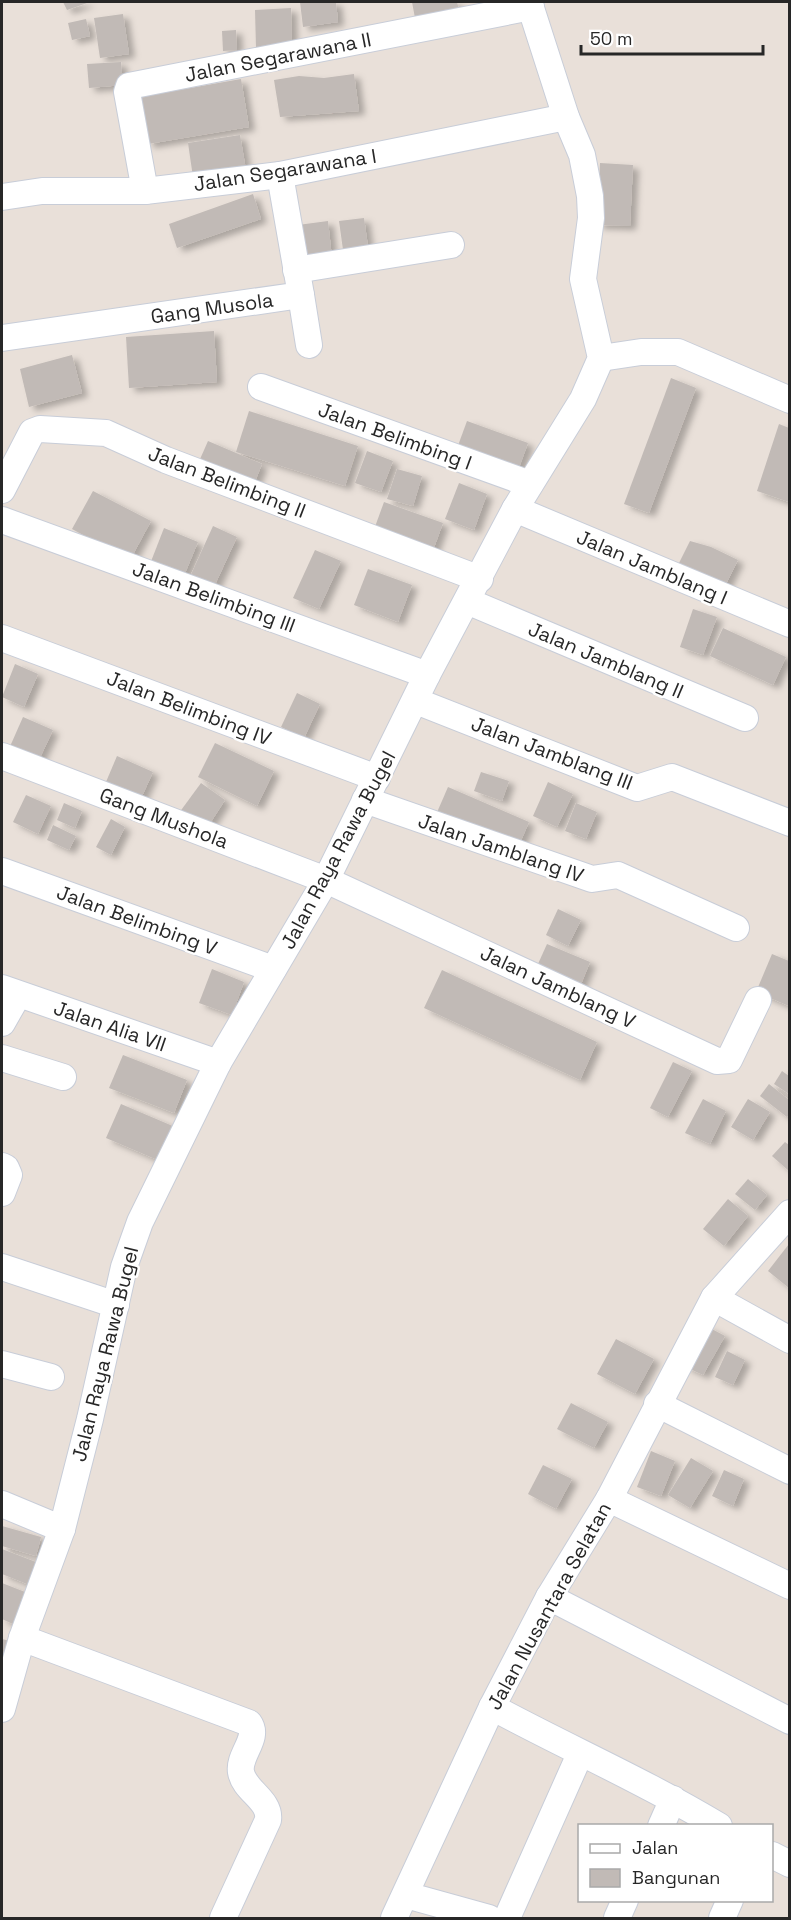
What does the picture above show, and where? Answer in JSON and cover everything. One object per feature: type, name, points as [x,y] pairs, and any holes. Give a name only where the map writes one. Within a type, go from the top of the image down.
[{"type":"street","points":[[530,4],[566,117],[582,155],[590,196],[591,218],[583,279],[601,358],[641,352],[678,352],[789,399]]},
{"type":"street","name":"Jalan Segarawana II","points":[[145,191],[127,92],[129,86],[530,4]]},
{"type":"street","name":"Jalan Segarawana I","points":[[2,197],[42,191],[145,191],[280,175],[566,117]]},
{"type":"street","points":[[280,175],[309,345]]},
{"type":"street","name":"Gang Musola","points":[[2,338],[299,282],[451,245]]},
{"type":"street","name":"Jalan Raya Rawa Bugel","points":[[2,1709],[22,1638],[62,1529],[124,1267],[140,1222],[218,1063],[326,880],[427,675],[480,579],[515,509],[583,399],[601,358]]},
{"type":"street","name":"Jalan Belimbing I","points":[[261,387],[530,484]]},
{"type":"street","name":"Jalan Belimbing II","points":[[2,490],[32,432],[39,429],[106,433],[166,460],[480,579]]},
{"type":"street","name":"Jalan Jamblang I","points":[[515,509],[789,624]]},
{"type":"street","name":"Jalan Belimbing III","points":[[2,519],[427,675]]},
{"type":"street","name":"Jalan Jamblang II","points":[[467,601],[745,718]]},
{"type":"street","name":"Jalan Belimbing IV","points":[[2,638],[371,789]]},
{"type":"street","name":"Jalan Jamblang III","points":[[416,701],[637,788],[672,777],[789,823]]},
{"type":"street","name":"Gang Mushola","points":[[2,756],[326,880]]},
{"type":"street","name":"Jalan Jamblang IV","points":[[371,789],[592,879],[618,875],[736,928]]},
{"type":"street","name":"Jalan Belimbing V","points":[[2,871],[273,969]]},
{"type":"street","name":"Jalan Jamblang V","points":[[326,880],[717,1061],[729,1060],[758,1000]]},
{"type":"street","points":[[2,1023],[10,991]]},
{"type":"street","name":"Jalan Alia VII","points":[[10,991],[218,1063]]},
{"type":"street","points":[[2,1058],[63,1077]]},
{"type":"street","points":[[2,1167],[6,1168],[9,1175],[2,1193]]},
{"type":"street","name":"Jalan Nusantara Selatan","points":[[394,1918],[492,1707],[549,1597],[609,1499],[714,1299],[789,1213]]},
{"type":"street","points":[[2,1267],[116,1305]]},
{"type":"street","points":[[714,1299],[789,1340]]},
{"type":"street","points":[[2,1364],[51,1377]]},
{"type":"street","points":[[657,1404],[789,1471]]},
{"type":"street","points":[[609,1499],[789,1586]]},
{"type":"street","points":[[2,1504],[62,1529]]},
{"type":"street","points":[[549,1597],[789,1721]]},
{"type":"street","points":[[22,1638],[249,1723],[253,1733],[241,1762],[240,1772],[267,1808],[268,1820],[223,1918]]},
{"type":"street","points":[[492,1707],[580,1754],[674,1798],[716,1824]]},
{"type":"street","points":[[507,1918],[580,1754]]},
{"type":"street","points":[[662,1824],[674,1798]]},
{"type":"street","points":[[773,1856],[789,1864]]},
{"type":"street","points":[[406,1895],[489,1918]]},
{"type":"street","points":[[617,1918],[625,1902]]},
{"type":"street","points":[[722,1918],[729,1902]]},
{"type":"building","points":[[63,2],[90,2],[67,10]]},
{"type":"building","points":[[300,2],[336,2],[338,22],[303,27]]},
{"type":"building","points":[[412,2],[457,2],[459,10],[415,18]]},
{"type":"building","points":[[291,8],[292,47],[256,48],[255,10]]},
{"type":"building","points":[[123,14],[129,54],[100,58],[94,18]]},
{"type":"building","points":[[86,19],[90,36],[72,40],[68,23]]},
{"type":"building","points":[[236,30],[237,50],[223,51],[222,31]]},
{"type":"building","points":[[121,62],[123,85],[89,88],[87,64]]},
{"type":"building","points":[[354,74],[359,111],[280,117],[274,80],[299,76],[324,78]]},
{"type":"building","points":[[241,79],[249,127],[148,144],[139,97]]},
{"type":"building","points":[[240,135],[247,176],[194,184],[188,143]]},
{"type":"building","points":[[600,163],[633,165],[630,226],[597,225]]},
{"type":"building","points":[[253,194],[261,219],[177,248],[169,224]]},
{"type":"building","points":[[364,218],[369,254],[344,257],[339,221]]},
{"type":"building","points":[[328,221],[332,258],[302,261],[298,225]]},
{"type":"building","points":[[214,331],[217,382],[129,388],[126,337]]},
{"type":"building","points":[[72,355],[82,393],[29,407],[20,369]]},
{"type":"building","points":[[671,378],[696,388],[649,513],[624,504]]},
{"type":"building","points":[[249,411],[358,446],[345,486],[236,452]]},
{"type":"building","points":[[467,421],[528,443],[517,473],[456,451]]},
{"type":"building","points":[[779,424],[789,428],[789,502],[757,491]]},
{"type":"building","points":[[208,441],[262,464],[252,489],[197,466]]},
{"type":"building","points":[[367,451],[393,461],[381,492],[355,483]]},
{"type":"building","points":[[397,469],[422,476],[413,506],[387,499]]},
{"type":"building","points":[[459,483],[487,494],[474,530],[445,519]]},
{"type":"building","points":[[93,491],[151,521],[130,560],[72,529]]},
{"type":"building","points":[[384,502],[443,523],[431,556],[372,535]]},
{"type":"building","points":[[213,526],[237,537],[213,589],[189,579]]},
{"type":"building","points":[[164,528],[198,542],[183,578],[150,564]]},
{"type":"building","points":[[690,541],[711,547],[738,560],[722,592],[674,573]]},
{"type":"building","points":[[315,550],[341,561],[319,609],[293,598]]},
{"type":"building","points":[[368,569],[412,585],[398,622],[354,605]]},
{"type":"building","points":[[693,609],[717,617],[703,655],[680,647]]},
{"type":"building","points":[[723,628],[786,657],[773,685],[710,656]]},
{"type":"building","points":[[15,664],[38,674],[24,707],[2,697]]},
{"type":"building","points":[[297,693],[320,704],[304,738],[281,727]]},
{"type":"building","points":[[23,717],[53,730],[37,764],[8,751]]},
{"type":"building","points":[[215,743],[274,771],[257,806],[198,777]]},
{"type":"building","points":[[117,756],[153,772],[138,805],[103,789]]},
{"type":"building","points":[[481,772],[509,781],[502,801],[474,791]]},
{"type":"building","points":[[548,782],[573,794],[557,827],[533,816]]},
{"type":"building","points":[[201,783],[225,800],[205,831],[179,813]]},
{"type":"building","points":[[448,787],[529,822],[516,852],[435,817]]},
{"type":"building","points":[[26,795],[51,806],[38,834],[13,822]]},
{"type":"building","points":[[64,803],[82,811],[75,828],[57,820]]},
{"type":"building","points":[[576,803],[597,812],[586,839],[565,831]]},
{"type":"building","points":[[111,819],[125,827],[111,855],[96,847]]},
{"type":"building","points":[[53,825],[76,836],[69,850],[47,840]]},
{"type":"building","points":[[558,909],[581,920],[568,946],[546,935]]},
{"type":"building","points":[[547,944],[590,962],[577,994],[533,975]]},
{"type":"building","points":[[772,954],[789,961],[789,1006],[756,992]]},
{"type":"building","points":[[212,969],[244,982],[232,1015],[199,1003]]},
{"type":"building","points":[[442,970],[597,1042],[580,1080],[424,1008]]},
{"type":"building","points":[[123,1055],[187,1080],[174,1113],[109,1088]]},
{"type":"building","points":[[673,1062],[692,1071],[668,1117],[650,1108]]},
{"type":"building","points":[[782,1071],[789,1076],[789,1094],[774,1084]]},
{"type":"building","points":[[769,1084],[789,1100],[787,1117],[760,1096]]},
{"type":"building","points":[[703,1099],[726,1111],[710,1144],[685,1133]]},
{"type":"building","points":[[748,1099],[770,1112],[753,1140],[731,1127]]},
{"type":"building","points":[[121,1104],[182,1130],[167,1164],[106,1138]]},
{"type":"building","points":[[785,1142],[789,1145],[789,1171],[772,1156]]},
{"type":"building","points":[[748,1179],[767,1195],[755,1210],[735,1194]]},
{"type":"building","points":[[728,1199],[748,1216],[724,1246],[703,1229]]},
{"type":"building","points":[[789,1244],[789,1288],[768,1271]]},
{"type":"building","points":[[706,1326],[725,1336],[703,1375],[684,1366]]},
{"type":"building","points":[[616,1339],[654,1359],[635,1394],[597,1374]]},
{"type":"building","points":[[727,1351],[745,1360],[733,1385],[715,1377]]},
{"type":"building","points":[[571,1403],[608,1422],[594,1448],[557,1429]]},
{"type":"building","points":[[651,1451],[675,1461],[661,1496],[637,1487]]},
{"type":"building","points":[[691,1458],[713,1471],[690,1508],[668,1495]]},
{"type":"building","points":[[543,1465],[572,1479],[556,1509],[528,1494]]},
{"type":"building","points":[[724,1470],[744,1479],[733,1506],[712,1496]]},
{"type":"building","points":[[2,1526],[41,1537],[36,1556],[2,1546]]},
{"type":"building","points":[[2,1549],[41,1564],[32,1586],[2,1574]]},
{"type":"building","points":[[2,1583],[25,1592],[13,1624],[2,1619]]},
{"type":"building","points":[[2,1639],[10,1641],[2,1669]]}]
